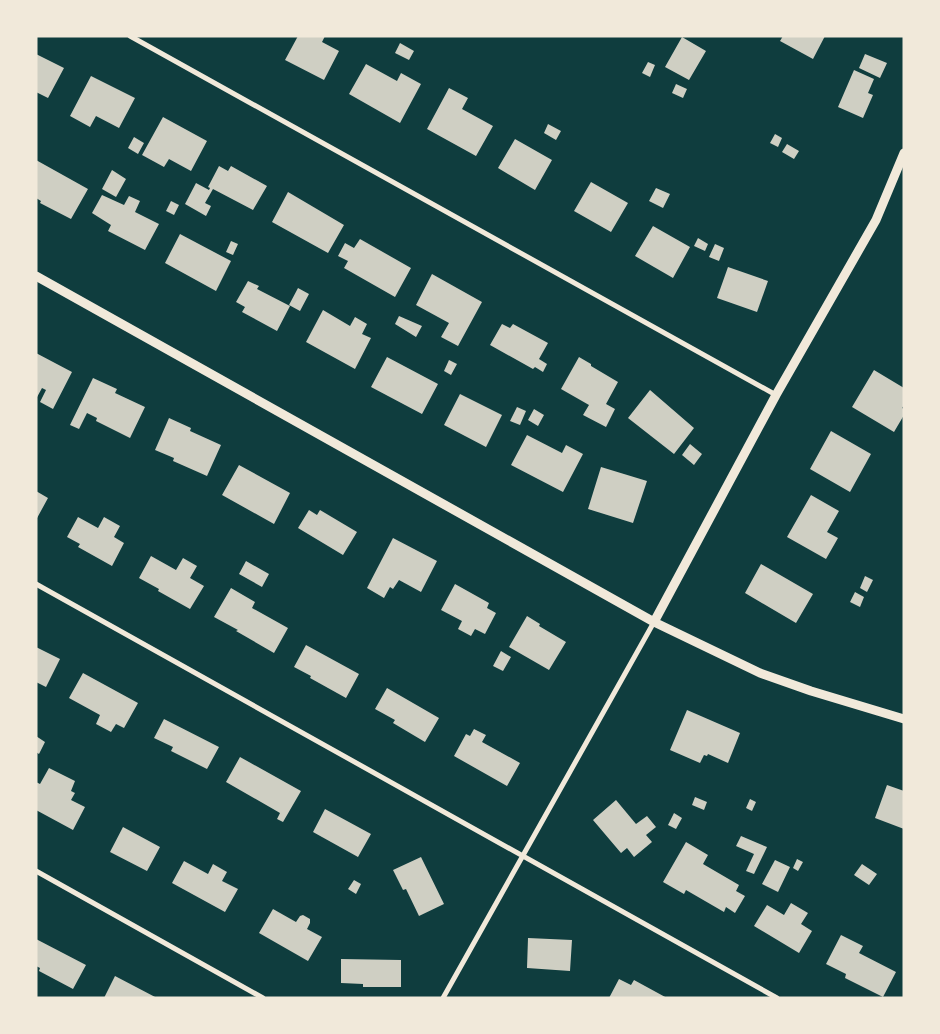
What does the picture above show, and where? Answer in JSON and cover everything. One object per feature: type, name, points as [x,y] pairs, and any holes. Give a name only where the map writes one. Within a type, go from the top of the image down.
[{"type":"street","points":[[130,36],[776,395]]},
{"type":"street","points":[[443,998],[654,622],[776,395],[876,220],[904,153]]},
{"type":"street","points":[[36,276],[654,622],[760,673],[828,697],[904,719]]},
{"type":"street","points":[[36,584],[778,998]]},
{"type":"street","points":[[36,871],[263,998]]},
{"type":"building","points":[[298,36],[325,36],[322,42],[339,51],[324,80],[285,60]]},
{"type":"building","points":[[783,36],[825,36],[813,59],[780,41]]},
{"type":"building","points":[[682,37],[706,51],[689,80],[665,67]]},
{"type":"building","points":[[400,43],[414,51],[409,60],[395,53]]},
{"type":"building","points":[[36,54],[64,68],[48,98],[36,92]]},
{"type":"building","points":[[865,54],[887,63],[880,78],[859,68]]},
{"type":"building","points":[[648,62],[655,65],[650,77],[642,73]]},
{"type":"building","points":[[366,64],[397,81],[401,73],[421,84],[400,123],[349,94]]},
{"type":"building","points":[[854,70],[874,79],[868,93],[873,95],[863,118],[838,107]]},
{"type":"building","points":[[91,76],[135,98],[119,128],[96,116],[90,127],[70,116]]},
{"type":"building","points":[[676,84],[687,89],[683,98],[672,93]]},
{"type":"building","points":[[449,88],[468,98],[462,109],[493,126],[476,156],[427,129]]},
{"type":"building","points":[[163,117],[207,141],[191,171],[169,159],[164,167],[142,155]]},
{"type":"building","points":[[548,124],[561,131],[556,140],[544,133]]},
{"type":"building","points":[[775,134],[782,138],[778,147],[770,143]]},
{"type":"building","points":[[134,137],[144,143],[138,154],[128,148]]},
{"type":"building","points":[[515,139],[552,160],[535,190],[498,168]]},
{"type":"building","points":[[787,144],[799,151],[794,159],[782,152]]},
{"type":"building","points":[[36,160],[88,189],[71,219],[40,203],[41,201],[36,198]]},
{"type":"building","points":[[219,166],[228,171],[231,166],[267,186],[253,210],[213,189],[205,203],[211,206],[206,216],[185,204],[196,183],[209,190],[210,188],[208,187]]},
{"type":"building","points":[[112,170],[126,179],[116,197],[102,189]]},
{"type":"building","points":[[591,182],[628,203],[611,232],[574,211]]},
{"type":"building","points":[[656,188],[670,194],[663,208],[649,201]]},
{"type":"building","points":[[288,192],[344,225],[328,253],[272,222]]},
{"type":"building","points":[[102,195],[124,205],[129,196],[140,201],[135,212],[159,224],[145,250],[108,231],[111,225],[92,213]]},
{"type":"building","points":[[171,201],[179,205],[174,215],[166,211]]},
{"type":"building","points":[[653,226],[690,247],[673,278],[635,256]]},
{"type":"building","points":[[180,234],[231,261],[216,291],[165,263]]},
{"type":"building","points":[[698,238],[708,244],[705,251],[694,246]]},
{"type":"building","points":[[360,239],[411,268],[395,297],[344,268],[348,261],[338,256],[345,243],[354,248]]},
{"type":"building","points":[[231,241],[238,244],[233,255],[226,252]]},
{"type":"building","points":[[715,244],[724,248],[719,261],[709,257]]},
{"type":"building","points":[[728,267],[768,281],[757,312],[717,298]]},
{"type":"building","points":[[432,274],[482,302],[458,346],[441,337],[449,323],[416,305]]},
{"type":"building","points":[[248,281],[259,286],[257,289],[290,306],[277,331],[242,312],[245,307],[236,302]]},
{"type":"building","points":[[298,288],[309,294],[300,311],[289,305]]},
{"type":"building","points":[[323,310],[350,326],[355,317],[367,324],[362,334],[371,338],[355,369],[306,342]]},
{"type":"building","points":[[399,316],[422,326],[416,337],[395,324]]},
{"type":"building","points":[[502,324],[510,328],[513,324],[548,343],[539,359],[547,364],[543,372],[535,367],[533,369],[490,345]]},
{"type":"building","points":[[36,353],[72,372],[53,409],[40,402],[46,390],[42,388],[36,399]]},
{"type":"building","points":[[387,357],[438,384],[422,414],[371,387]]},
{"type":"building","points":[[579,357],[618,382],[606,404],[615,409],[606,427],[583,415],[589,405],[561,389]]},
{"type":"building","points":[[449,360],[457,364],[451,375],[444,371]]},
{"type":"building","points":[[874,370],[904,388],[904,405],[902,408],[904,409],[904,415],[894,432],[852,407]]},
{"type":"building","points":[[93,378],[117,389],[115,393],[145,407],[130,438],[96,421],[97,418],[87,413],[79,429],[70,425]]},
{"type":"building","points":[[650,390],[694,428],[674,454],[628,418]]},
{"type":"building","points":[[460,394],[502,415],[486,447],[444,425]]},
{"type":"building","points":[[517,407],[526,411],[520,425],[510,421]]},
{"type":"building","points":[[534,409],[544,415],[538,426],[528,420]]},
{"type":"building","points":[[169,418],[191,428],[190,431],[221,445],[207,476],[173,461],[174,458],[155,450]]},
{"type":"building","points":[[831,431],[871,454],[850,492],[810,469]]},
{"type":"building","points":[[527,435],[562,453],[566,445],[583,454],[563,492],[511,465]]},
{"type":"building","points":[[690,444],[702,454],[694,465],[682,455]]},
{"type":"building","points":[[239,465],[290,493],[274,524],[222,495]]},
{"type":"building","points":[[601,467],[647,481],[633,523],[588,509]]},
{"type":"building","points":[[36,491],[48,498],[36,520]]},
{"type":"building","points":[[811,495],[839,511],[827,532],[838,538],[826,559],[787,537]]},
{"type":"building","points":[[309,510],[317,515],[320,510],[357,532],[343,555],[298,528]]},
{"type":"building","points":[[78,517],[98,528],[104,517],[120,526],[114,537],[124,543],[112,566],[78,547],[80,544],[67,537]]},
{"type":"building","points":[[393,538],[437,561],[421,592],[399,580],[393,589],[390,587],[384,598],[367,588]]},
{"type":"building","points":[[151,556],[176,570],[183,558],[197,566],[190,578],[204,586],[190,609],[139,578]]},
{"type":"building","points":[[246,561],[269,574],[262,587],[239,574]]},
{"type":"building","points":[[761,564],[813,594],[796,623],[745,593]]},
{"type":"building","points":[[865,576],[873,580],[867,592],[860,588]]},
{"type":"building","points":[[455,584],[489,603],[487,608],[496,613],[485,634],[475,629],[471,636],[458,629],[462,621],[441,610]]},
{"type":"building","points":[[231,588],[255,602],[252,608],[288,628],[274,653],[214,617]]},
{"type":"building","points":[[855,592],[864,597],[860,607],[850,602]]},
{"type":"building","points":[[527,616],[540,624],[539,626],[566,642],[549,670],[509,647]]},
{"type":"building","points":[[306,645],[359,674],[346,698],[294,667]]},
{"type":"building","points":[[36,647],[60,659],[46,687],[36,682]]},
{"type":"building","points":[[501,651],[511,657],[503,671],[493,666]]},
{"type":"building","points":[[83,673],[138,703],[124,728],[116,724],[111,732],[96,724],[100,715],[69,698]]},
{"type":"building","points":[[387,688],[439,718],[425,742],[393,723],[395,720],[375,709]]},
{"type":"building","points":[[687,710],[740,733],[728,763],[708,754],[707,756],[704,755],[700,763],[670,750]]},
{"type":"building","points":[[164,719],[219,747],[207,769],[171,751],[173,747],[154,738]]},
{"type":"building","points":[[474,729],[486,735],[482,742],[520,763],[507,786],[454,756],[466,734],[470,736]]},
{"type":"building","points":[[36,736],[45,742],[39,754],[36,752]]},
{"type":"building","points":[[240,757],[301,791],[283,822],[277,819],[280,813],[226,782]]},
{"type":"building","points":[[49,768],[75,781],[71,791],[75,793],[71,800],[85,807],[73,830],[36,810],[36,782],[40,784]]},
{"type":"building","points":[[887,785],[904,791],[904,829],[875,818]]},
{"type":"building","points":[[695,797],[707,802],[704,810],[692,805]]},
{"type":"building","points":[[750,799],[756,802],[752,811],[746,808]]},
{"type":"building","points":[[616,800],[636,824],[647,816],[656,827],[646,835],[652,842],[634,857],[627,848],[621,853],[593,820]]},
{"type":"building","points":[[325,809],[371,834],[358,857],[313,832]]},
{"type":"building","points":[[674,813],[682,818],[676,829],[668,825]]},
{"type":"building","points":[[123,827],[160,847],[147,871],[110,852]]},
{"type":"building","points":[[741,836],[767,847],[754,874],[746,871],[754,854],[736,846]]},
{"type":"building","points":[[686,842],[708,855],[703,864],[739,885],[736,891],[745,896],[735,913],[726,907],[724,912],[686,890],[684,894],[663,882]]},
{"type":"building","points":[[421,857],[444,904],[419,916],[406,889],[403,890],[393,870]]},
{"type":"building","points":[[797,859],[803,862],[798,871],[793,868]]},
{"type":"building","points":[[775,860],[790,867],[778,892],[762,884]]},
{"type":"building","points":[[184,861],[208,874],[213,864],[227,872],[222,881],[238,889],[225,912],[172,883]]},
{"type":"building","points":[[862,864],[877,874],[869,885],[854,875]]},
{"type":"building","points":[[354,880],[361,884],[356,894],[348,889]]},
{"type":"building","points":[[791,903],[808,913],[801,924],[812,931],[799,953],[754,926],[767,905],[784,915]]},
{"type":"building","points":[[273,909],[296,922],[303,915],[310,919],[307,929],[322,937],[308,961],[259,933]]},
{"type":"building","points":[[841,935],[863,946],[859,953],[896,972],[883,997],[845,978],[846,974],[826,964]]},
{"type":"building","points":[[528,938],[572,940],[570,971],[527,968]]},
{"type":"building","points":[[36,939],[86,965],[73,989],[39,971],[40,968],[36,966]]},
{"type":"building","points":[[341,959],[401,960],[401,987],[363,987],[363,984],[341,983]]},
{"type":"building","points":[[115,976],[157,998],[104,998]]},
{"type":"building","points":[[619,979],[631,985],[634,980],[667,998],[609,998]]}]
